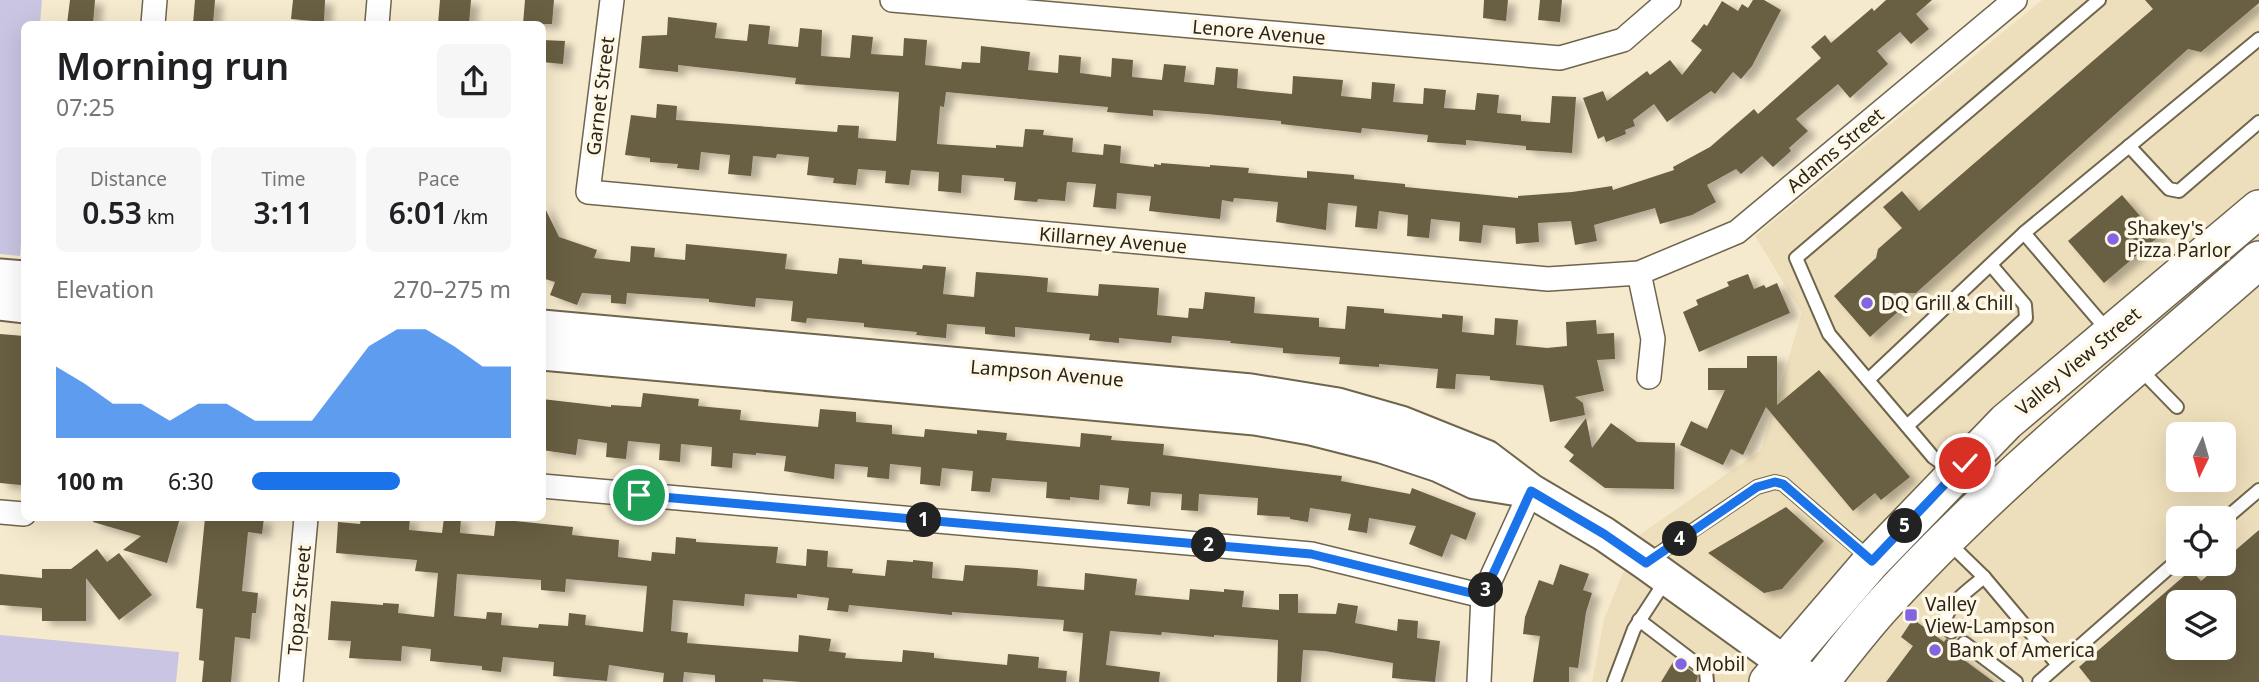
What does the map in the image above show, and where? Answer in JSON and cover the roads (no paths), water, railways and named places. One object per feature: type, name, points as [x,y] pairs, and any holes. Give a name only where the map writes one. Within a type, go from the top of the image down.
[{"type":"main road","name":"Valley View Street","points":[[1788,676],[1872,561],[2006,422],[2259,209]]},
{"type":"main road","points":[[1820,682],[1883,605],[1947,541],[2077,417],[2259,260]]},
{"type":"main road","points":[[0,276],[21,278]]},
{"type":"main road","points":[[0,303],[21,306]]},
{"type":"main road","name":"Lampson Avenue","points":[[546,327],[1251,391],[1326,403],[1401,423],[1486,457],[1531,491],[1604,534],[1656,570],[1788,676]]},
{"type":"main road","points":[[2110,333],[2138,366]]},
{"type":"main road","name":"Lampson Avenue","points":[[546,353],[1255,418],[1311,428],[1382,446],[1439,465],[1475,482],[1531,491]]},
{"type":"street","points":[[153,21],[155,0]]},
{"type":"street","points":[[377,21],[379,0]]},
{"type":"street","name":"Garnet Street","points":[[588,192],[612,0]]},
{"type":"street","name":"Lenore Avenue","points":[[892,0],[1560,58],[1623,40],[1670,0]]},
{"type":"street","name":"Adams Street","points":[[1639,273],[1737,232],[2015,0]]},
{"type":"street","name":"Killarney Avenue","points":[[588,192],[1548,279],[1639,273]]},
{"type":"street","points":[[1639,273],[1653,339],[1649,377]]},
{"type":"street","points":[[546,486],[1311,554],[1483,596]]},
{"type":"street","points":[[1479,682],[1483,596],[1531,491]]},
{"type":"street","points":[[0,512],[21,514]]},
{"type":"street","name":"Topaz Street","points":[[291,682],[306,521]]},
{"type":"lane","points":[[1955,473],[1933,457],[1829,334],[1796,258],[2099,0]]},
{"type":"lane","points":[[1868,380],[2024,233],[2259,39]]},
{"type":"lane","points":[[2129,146],[2169,190],[2179,191],[2259,122]]},
{"type":"lane","points":[[2024,233],[2110,333]]},
{"type":"lane","points":[[1907,426],[2026,318],[2025,304],[1991,265]]},
{"type":"lane","points":[[2138,366],[2177,407]]},
{"type":"lane","points":[[1614,682],[1656,570],[1757,487],[1775,482],[1783,484],[1872,561]]},
{"type":"lane","points":[[2236,510],[2259,490]]},
{"type":"lane","points":[[1947,541],[1984,577],[2058,665]]},
{"type":"lane","points":[[2042,681],[2166,569]]},
{"type":"lane","points":[[1951,632],[1944,623],[1946,616],[1954,603],[1984,577]]},
{"type":"lane","points":[[1639,620],[1706,670],[1707,682]]},
{"type":"lane","points":[[1964,643],[2016,682]]},
{"type":"place","name":"Shakey's Pizza Parlor","points":[[2113,239]]},
{"type":"place","name":"DQ Grill & Chill","points":[[1867,303]]},
{"type":"place","name":"Valley View-Lampson","points":[[1911,615]]},
{"type":"place","name":"Bank of America","points":[[1935,650]]},
{"type":"place","name":"Mobil","points":[[1681,664]]}]
